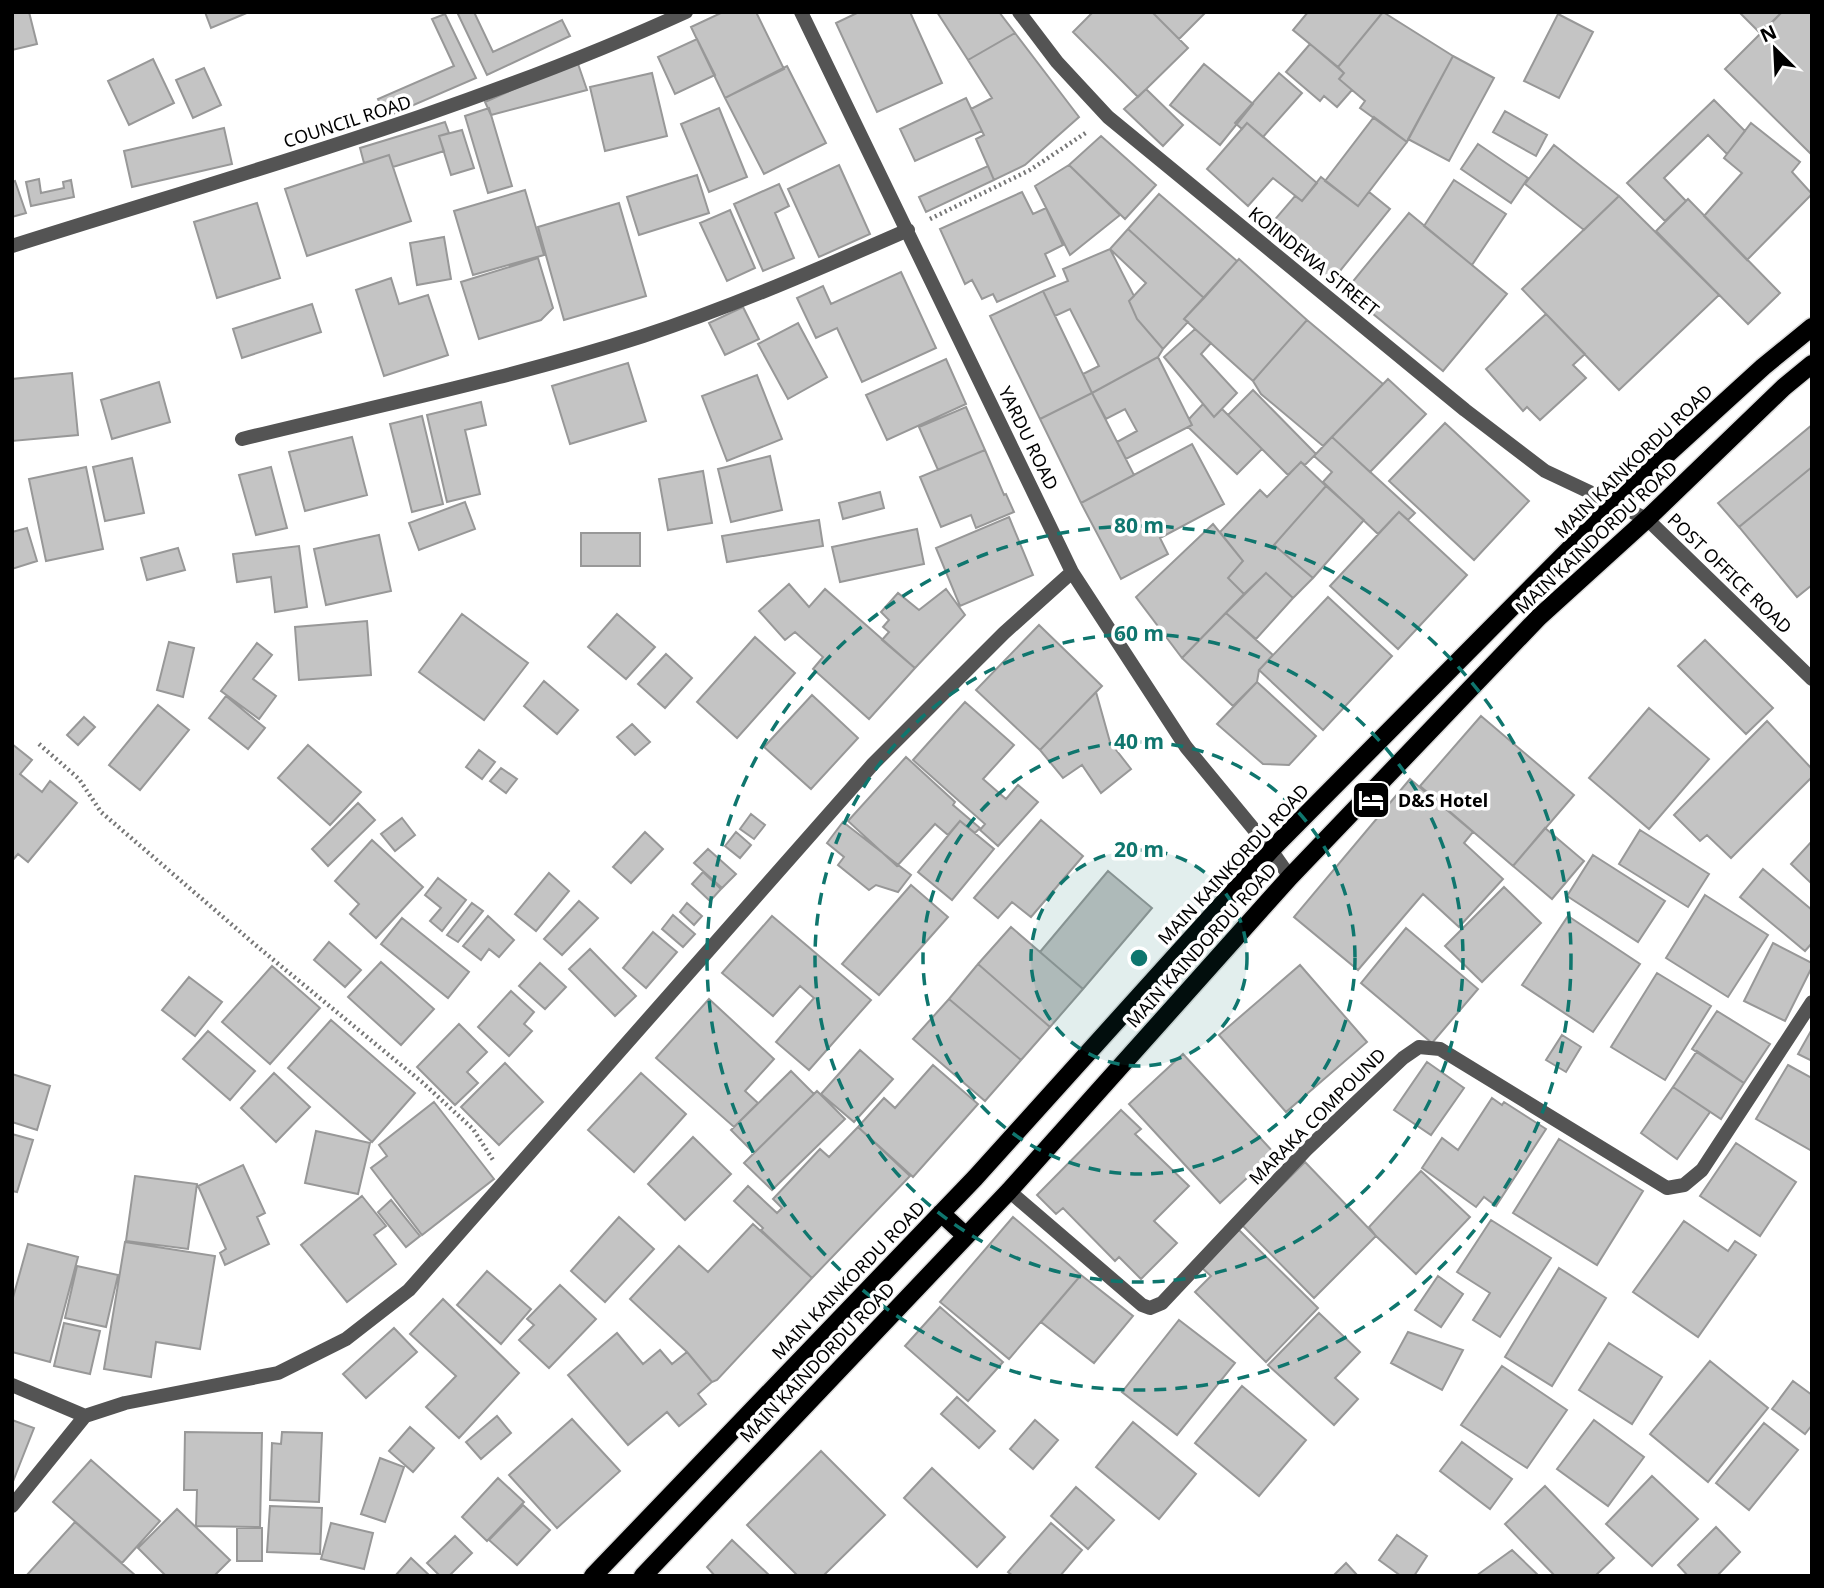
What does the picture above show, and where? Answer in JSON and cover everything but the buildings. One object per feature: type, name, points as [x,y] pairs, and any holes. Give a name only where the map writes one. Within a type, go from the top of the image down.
[{"type":"main road","name":"MAIN KAINKORDU ROAD","points":[[593,1576],[941,1213],[1272,850],[1615,504],[1753,376],[1812,327]]},
{"type":"main road","name":"MAIN KAINDORDU ROAD","points":[[643,1576],[1009,1191],[1290,877],[1539,617],[1647,519],[1784,387],[1812,364]]},
{"type":"main road","points":[[941,1213],[966,1236]]},
{"type":"street","name":"COUNCIL ROAD","points":[[12,246],[222,182],[449,108],[619,43],[686,12]]},
{"type":"street","name":"YARDU ROAD","points":[[802,12],[1072,572],[1186,747],[1272,850],[1290,877]]},
{"type":"street","name":"KOINDEWA STREET","points":[[1019,12],[1057,62],[1108,117],[1545,471],[1615,504]]},
{"type":"street","points":[[242,439],[478,382],[642,336],[763,292],[908,230]]},
{"type":"street","name":"POST OFFICE ROAD","points":[[1615,504],[1647,519],[1812,679]]},
{"type":"street","points":[[12,1506],[85,1416],[125,1403],[278,1373],[346,1339],[409,1290],[873,764],[1004,633],[1072,572]]},
{"type":"street","name":"MARAKA COMPOUND","points":[[1009,1191],[1142,1305],[1150,1308],[1162,1303],[1306,1150],[1403,1058],[1419,1047],[1440,1049],[1667,1188],[1684,1185],[1702,1170],[1812,1002]]},
{"type":"street","points":[[12,1385],[85,1416]]},
{"type":"path","points":[[908,230],[1030,170],[1108,117]]},
{"type":"path","points":[[39,744],[79,779],[102,812],[259,948],[423,1083],[473,1129],[506,1181]]},
{"type":"place","name":"D&S Hotel","points":[[1371,800]]}]
